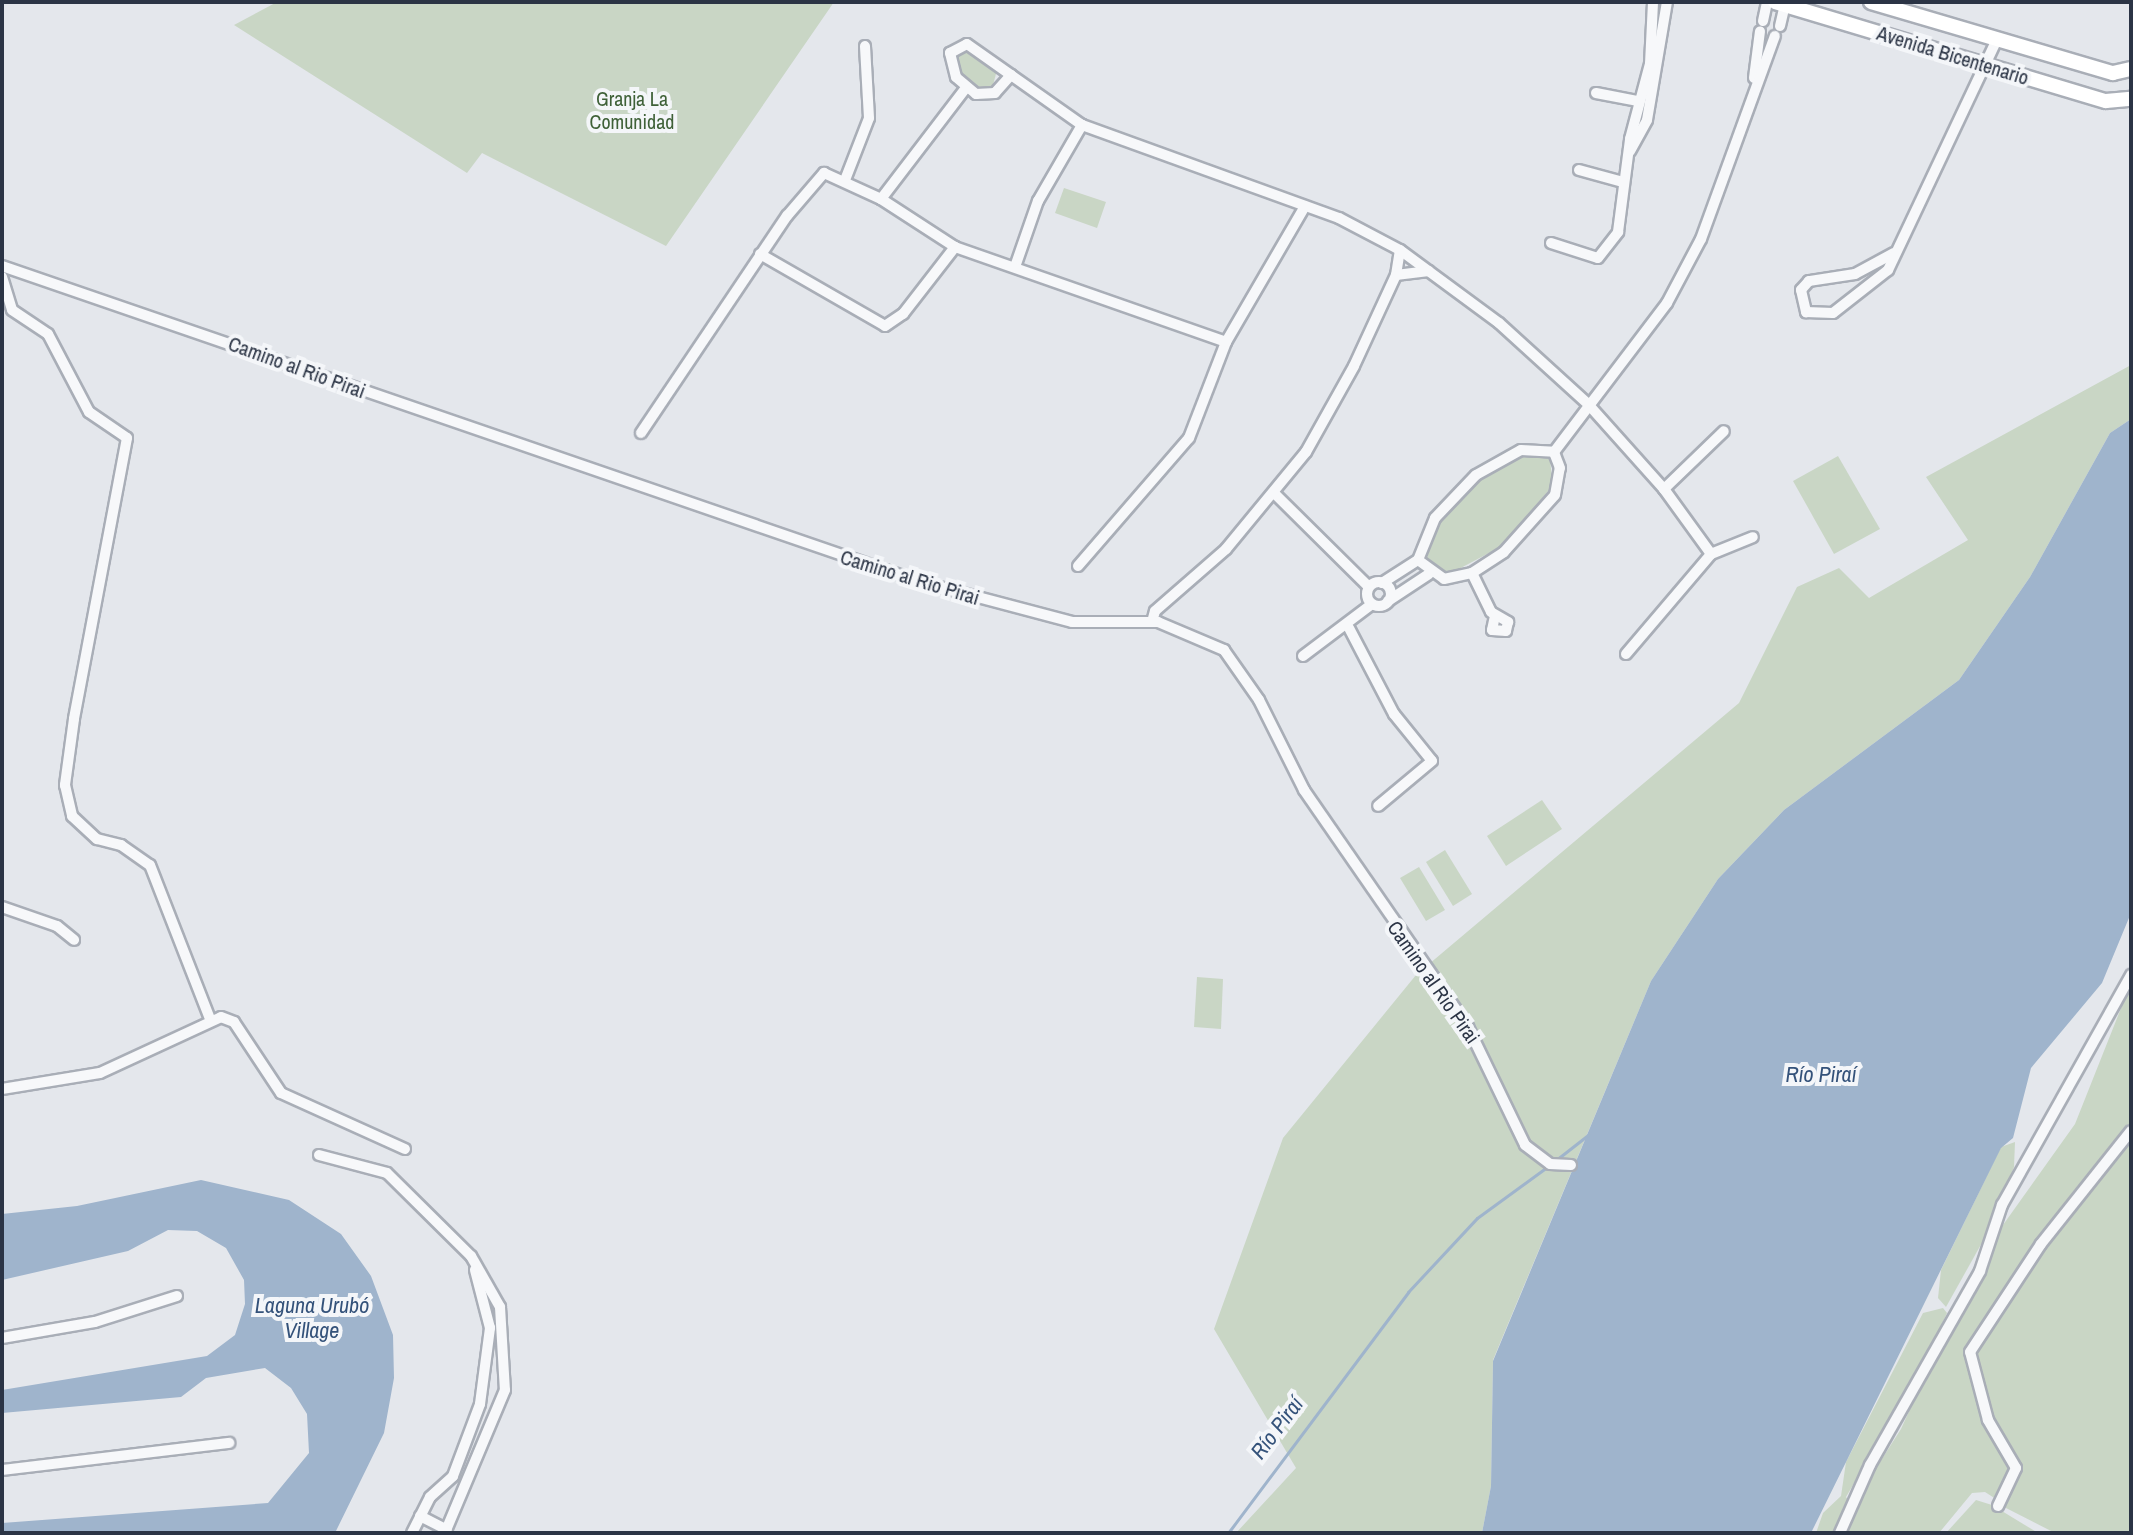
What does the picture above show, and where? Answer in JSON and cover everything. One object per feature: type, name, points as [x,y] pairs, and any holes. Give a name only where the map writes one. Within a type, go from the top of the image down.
[{"type":"street","points":[[1551,243],[1586,257],[1606,253],[1618,232],[1623,182],[1638,101],[1650,64],[1653,2]]},
{"type":"street","points":[[1629,153],[1647,120],[1667,2]]},
{"type":"street","points":[[1754,80],[1767,2]]},
{"type":"street","name":"Avenida Bicentenario","points":[[1871,2],[2113,73],[2131,69]]},
{"type":"street","points":[[1554,452],[1667,303],[1701,239],[1754,80],[1778,31],[1782,3]]},
{"type":"street","name":"Avenida Bicentenario","points":[[1782,3],[2106,101],[2131,99]]},
{"type":"street","points":[[1894,253],[1855,274],[1809,281],[1801,290],[1806,312],[1833,313],[1879,281],[1894,253],[1997,39]]},
{"type":"street","points":[[1011,75],[995,93],[966,88],[949,64],[959,45],[1011,75],[1082,125],[1305,206],[1400,250],[1588,404],[1664,489],[1711,554]]},
{"type":"street","points":[[845,180],[869,118],[865,46]]},
{"type":"street","points":[[881,199],[966,88]]},
{"type":"street","points":[[1596,93],[1638,101]]},
{"type":"street","points":[[1016,264],[1038,201],[1082,125]]},
{"type":"street","points":[[1579,170],[1623,182]]},
{"type":"street","points":[[641,433],[760,254],[818,176],[845,180],[881,199],[955,247],[1016,264],[1226,342]]},
{"type":"street","points":[[1078,566],[1189,438],[1226,342],[1305,206]]},
{"type":"street","points":[[760,254],[885,326],[903,314],[955,247]]},
{"type":"street","points":[[1152,622],[1275,494],[1354,366],[1396,275],[1400,250]]},
{"type":"street","name":"Camino al Rio Pirai","points":[[2,266],[921,582],[1072,622],[1152,622],[1224,650],[1259,700],[1304,790],[1468,1027],[1525,1145],[1550,1164],[1571,1165]]},
{"type":"street","points":[[1396,275],[1429,271]]},
{"type":"street","points":[[2,277],[12,310],[48,334],[89,412],[127,438],[74,719],[65,785],[72,816],[97,839],[121,845],[150,865],[210,1019]]},
{"type":"street","points":[[1664,489],[1724,431]]},
{"type":"street","points":[[1369,587],[1382,583],[1418,560],[1435,518],[1476,475],[1521,450],[1554,452]]},
{"type":"street","points":[[1418,560],[1429,574],[1444,579],[1472,573],[1504,552],[1555,495],[1560,468],[1554,452]]},
{"type":"street","points":[[1275,494],[1369,587],[1372,604]]},
{"type":"street","points":[[1626,654],[1711,554],[1753,537]]},
{"type":"street","points":[[1472,573],[1495,616]]},
{"type":"street","points":[[1303,656],[1349,628],[1372,604],[1388,601],[1429,574]]},
{"type":"street","points":[[1382,583],[1390,590],[1388,601]]},
{"type":"street","points":[[1349,628],[1394,714],[1432,761],[1378,806]]},
{"type":"street","points":[[2,907],[57,926],[74,940]]},
{"type":"street","points":[[1840,1533],[1870,1465],[1980,1271],[2002,1205],[2131,975]]},
{"type":"street","points":[[2,1089],[100,1073],[210,1019],[234,1022],[281,1093],[405,1149]]},
{"type":"street","points":[[1998,1506],[2016,1468],[1988,1420],[1970,1352],[2041,1244],[2131,1131]]},
{"type":"street","points":[[319,1155],[387,1173],[471,1256],[500,1307],[505,1390],[446,1532],[420,1516]]},
{"type":"street","points":[[412,1533],[430,1497],[453,1476],[468,1444],[489,1364],[490,1328],[471,1256]]},
{"type":"street","points":[[2,1338],[95,1322],[177,1296]]},
{"type":"street","points":[[2,1470],[229,1443]]},
{"type":"green space","name":"Granja La Comunidad","points":[[277,2],[834,2],[666,246],[482,153],[467,173],[234,25]]},
{"type":"green space","points":[[965,50],[997,70],[992,89],[980,88],[955,68],[956,54]]},
{"type":"green space","points":[[1064,188],[1106,202],[1097,228],[1055,213]]},
{"type":"green space","points":[[2131,365],[2131,419],[2110,433],[2030,577],[1959,680],[1784,810],[1718,879],[1651,981],[1493,1360],[1491,1486],[1482,1533],[1236,1533],[1296,1468],[1214,1329],[1283,1138],[1416,975],[1739,703],[1797,587],[1839,568],[1869,598],[1968,540],[1926,477]]},
{"type":"green space","points":[[1542,453],[1550,460],[1553,485],[1504,545],[1457,570],[1437,572],[1425,563],[1441,517],[1483,474],[1518,454]]},
{"type":"green space","points":[[1838,456],[1880,529],[1834,554],[1793,481]]},
{"type":"green space","points":[[1542,800],[1562,829],[1506,866],[1487,836]]},
{"type":"green space","points":[[1445,850],[1472,894],[1453,906],[1426,862]]},
{"type":"green space","points":[[1419,867],[1445,910],[1426,921],[1400,878]]},
{"type":"green space","points":[[1197,977],[1223,979],[1221,1029],[1194,1027]]},
{"type":"green space","points":[[2131,983],[2131,1127],[1967,1354],[1978,1399],[2013,1470],[1999,1501],[1985,1492],[1972,1493],[1939,1533],[1816,1533],[1823,1513],[1841,1496],[1846,1462],[1923,1313],[1943,1308],[1947,1313],[1921,1368],[1846,1497],[1852,1506],[1901,1429],[1978,1260],[2075,1124]]},
{"type":"green space","points":[[2131,1137],[2131,1533],[2055,1533],[2004,1507],[2020,1469],[1993,1424],[1973,1353],[2043,1247]]},
{"type":"green space","points":[[2015,1142],[2014,1167],[1993,1223],[1946,1307],[1938,1298],[1941,1270],[2001,1147]]},
{"type":"green space","points":[[1976,1500],[1992,1505],[2038,1533],[1946,1533]]},
{"type":"water","name":"Río Piraí","points":[[2131,419],[2131,913],[2102,983],[2031,1068],[2013,1138],[2001,1148],[1811,1533],[1482,1533],[1491,1486],[1493,1361],[1651,981],[1718,879],[1784,810],[1959,680],[2030,577],[2110,433]]},
{"type":"water","name":"Laguna Urubó Village","points":[[201,1180],[289,1200],[341,1234],[371,1276],[393,1335],[394,1378],[384,1433],[335,1533],[2,1533],[2,1523],[268,1503],[309,1453],[307,1414],[291,1388],[265,1368],[206,1378],[181,1397],[2,1413],[2,1390],[207,1356],[235,1335],[245,1304],[244,1280],[226,1248],[197,1231],[168,1230],[128,1251],[2,1280],[2,1214],[77,1206]]},
{"type":"waterway","name":"Río Piraí","points":[[1556,1160],[1588,1135]]},
{"type":"waterway","name":"Río Piraí","points":[[1228,1533],[1408,1292],[1477,1218],[1547,1167]]}]
